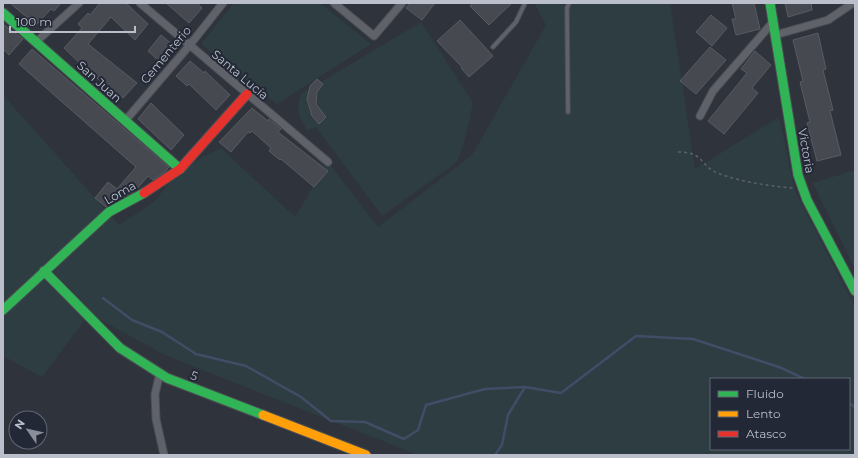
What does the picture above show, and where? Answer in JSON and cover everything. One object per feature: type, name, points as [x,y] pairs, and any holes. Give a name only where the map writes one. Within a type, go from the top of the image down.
[{"type":"street","points":[[36,42],[79,3]]},
{"type":"street","name":"Santa Lucía","points":[[140,3],[328,162]]},
{"type":"street","name":"Cementerio","points":[[125,121],[189,46],[223,3]]},
{"type":"street","points":[[334,3],[374,36],[402,3]]},
{"type":"street","name":"Victoria","points":[[770,3],[798,175],[807,200],[855,291]]},
{"type":"street","points":[[775,35],[828,20],[853,3]]},
{"type":"street","name":"San Juan","points":[[3,13],[180,169]]},
{"type":"street","points":[[700,116],[713,91],[773,22]]},
{"type":"street","name":"Loma","points":[[3,310],[109,212],[146,192],[180,169],[247,94]]},
{"type":"street","name":"5","points":[[44,271],[120,348],[167,378],[366,455]]},
{"type":"street","points":[[160,373],[155,394],[156,419],[164,455]]},
{"type":"lane","points":[[493,47],[516,22],[525,3]]},
{"type":"lane","points":[[568,112],[566,8],[569,3]]},
{"type":"path","points":[[678,152],[696,154],[707,167],[721,174],[780,187],[803,189]]},
{"type":"shaded area","points":[[234,3],[320,3],[371,44],[277,104],[201,44]]},
{"type":"shaded area","points":[[534,3],[670,3],[695,169],[779,117],[795,191],[855,307],[855,455],[413,455],[413,453],[167,356],[89,314],[42,377],[3,356],[3,95],[119,225],[154,202],[180,169],[221,148],[295,217],[328,162],[378,227],[472,155],[546,25]]},
{"type":"shaded area","points":[[421,22],[473,103],[464,143],[457,162],[382,216],[316,127],[307,130],[299,113],[299,100],[301,94]]},
{"type":"shaded area","points":[[855,170],[855,269],[813,183]]},
{"type":"building","points":[[10,3],[61,3],[54,11],[51,9],[36,25]]},
{"type":"building","points":[[100,3],[126,3],[148,24],[135,40],[111,17],[88,44],[137,83],[123,98],[89,72],[64,48],[82,28],[78,24],[88,13],[90,15]]},
{"type":"building","points":[[166,3],[197,3],[202,8],[189,23]]},
{"type":"building","points":[[410,3],[435,3],[422,20],[406,8]]},
{"type":"building","points":[[473,3],[512,3],[489,25],[470,6]]},
{"type":"building","points":[[732,3],[754,3],[760,29],[736,35],[732,19],[736,19]]},
{"type":"building","points":[[785,3],[811,3],[812,10],[788,17]]},
{"type":"building","points":[[711,15],[727,28],[712,46],[696,32]]},
{"type":"building","points":[[460,20],[493,56],[469,77],[461,68],[462,67],[437,41]]},
{"type":"building","points":[[3,24],[23,39],[9,55],[3,49]]},
{"type":"building","points":[[818,33],[826,69],[823,70],[833,110],[830,111],[841,155],[817,161],[807,123],[810,122],[800,82],[803,81],[793,40]]},
{"type":"building","points":[[161,35],[173,45],[159,61],[148,51]]},
{"type":"building","points":[[710,47],[726,60],[696,94],[680,81]]},
{"type":"building","points":[[32,49],[169,167],[165,172],[153,180],[148,176],[135,191],[125,197],[119,192],[106,207],[95,198],[108,182],[117,189],[136,167],[19,64]]},
{"type":"building","points":[[755,51],[771,65],[752,88],[758,93],[724,134],[708,121],[747,73],[741,69]]},
{"type":"building","points":[[190,61],[204,73],[205,71],[230,95],[216,110],[189,84],[187,86],[176,76]]},
{"type":"building","points":[[317,79],[323,84],[317,92],[316,104],[326,117],[319,124],[312,116],[307,99],[310,86]]},
{"type":"building","points":[[151,103],[184,135],[171,150],[138,119]]},
{"type":"building","points":[[252,108],[268,121],[269,119],[281,129],[278,132],[328,171],[314,187],[281,159],[280,160],[269,151],[271,148],[252,131],[250,133],[248,132],[231,152],[219,142]]},
{"type":"waterway","points":[[103,298],[132,320],[162,332],[196,354],[246,366],[301,397],[331,421],[365,422],[404,439],[418,430],[426,405],[485,389],[525,387],[561,393],[636,336],[693,339],[779,367],[803,378]]},
{"type":"waterway","points":[[495,455],[502,445],[508,415],[525,387]]},
{"type":"waterway","points":[[850,404],[855,407]]},
{"type":"traffic: fast","points":[[770,3],[798,175],[807,200],[855,291]]},
{"type":"traffic: fast","points":[[3,13],[180,169]]},
{"type":"traffic: fast","points":[[3,310],[109,212],[144,193]]},
{"type":"traffic: fast","points":[[44,271],[120,348],[167,378],[263,415]]},
{"type":"traffic: slow","points":[[263,415],[366,455]]},
{"type":"traffic: jam","points":[[144,193],[180,169],[247,94]]}]
